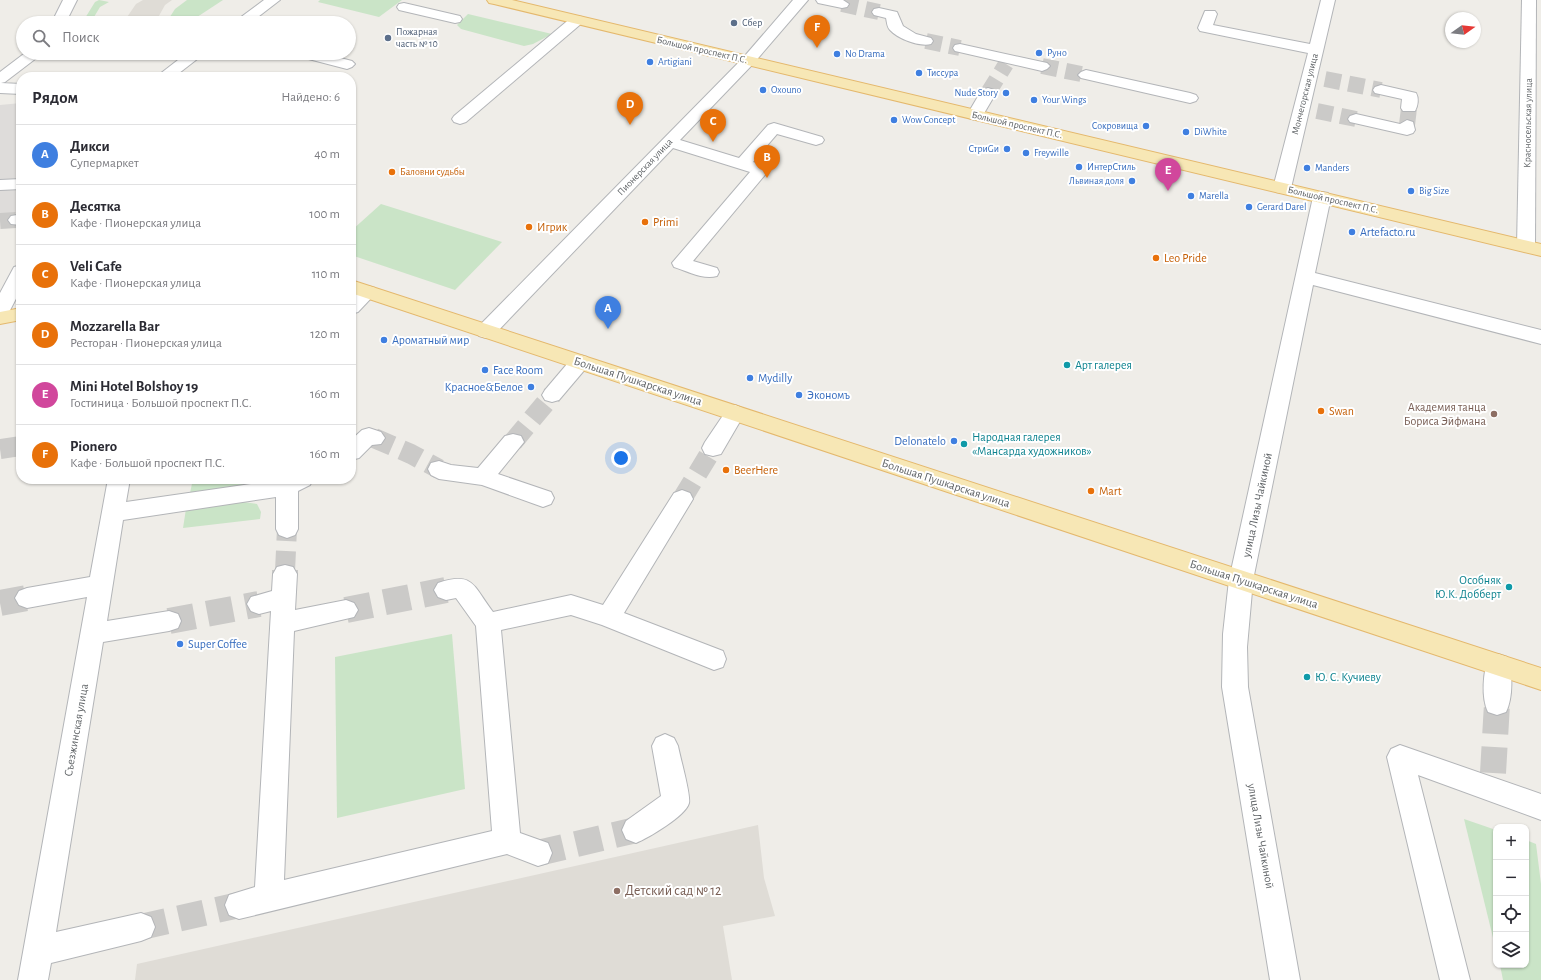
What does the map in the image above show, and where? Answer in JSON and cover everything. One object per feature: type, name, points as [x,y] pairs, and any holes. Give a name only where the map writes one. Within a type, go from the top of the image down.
[{"type":"main road","name":"Большой проспект П.С.","points":[[494,0],[1533,248]]},
{"type":"main road","name":"Большая Пушкарская улица","points":[[359,289],[1541,679]]},
{"type":"main road","points":[[0,318],[16,315]]},
{"type":"street","points":[[62,16],[70,0]]},
{"type":"street","points":[[429,12],[445,0]]},
{"type":"street","name":"Пионерская улица","points":[[486,331],[748,61],[801,0]]},
{"type":"street","points":[[823,0],[842,4]]},
{"type":"street","name":"Мончегорская улица","points":[[1282,188],[1328,0]]},
{"type":"street","points":[[250,2],[269,3]]},
{"type":"street","points":[[250,16],[269,3]]},
{"type":"street","name":"Красносельская улица","points":[[1533,5],[1533,248]]},
{"type":"street","points":[[404,7],[455,19]]},
{"type":"street","points":[[879,12],[892,15],[896,28],[911,37],[926,41]]},
{"type":"street","points":[[1210,14],[1206,28],[1315,50]]},
{"type":"street","points":[[460,119],[577,20]]},
{"type":"street","points":[[960,48],[1007,61],[1042,66]]},
{"type":"street","points":[[0,79],[26,60]]},
{"type":"street","points":[[170,72],[185,60]]},
{"type":"street","points":[[331,60],[347,64]]},
{"type":"street","points":[[1086,75],[1190,98]]},
{"type":"street","points":[[1309,76],[1325,79]]},
{"type":"street","points":[[0,88],[16,89]]},
{"type":"street","points":[[1381,90],[1410,96],[1409,108]]},
{"type":"street","points":[[975,115],[988,93]]},
{"type":"street","points":[[1301,108],[1317,111]]},
{"type":"street","points":[[1356,119],[1407,130],[1407,125]]},
{"type":"street","points":[[742,165],[774,128],[816,140]]},
{"type":"street","points":[[669,142],[761,170],[681,264],[710,272]]},
{"type":"street","points":[[0,185],[16,184]]},
{"type":"street","name":"улица Лизы Чайкиной","points":[[1285,980],[1235,687],[1233,664],[1235,622],[1241,580],[1322,198]]},
{"type":"street","points":[[1306,277],[1541,337]]},
{"type":"street","points":[[0,311],[16,281]]},
{"type":"street","points":[[552,394],[580,362]]},
{"type":"street","points":[[713,448],[735,413]]},
{"type":"street","points":[[356,447],[368,436],[374,438]]},
{"type":"street","points":[[483,477],[513,442]]},
{"type":"street","points":[[439,469],[447,473],[483,477],[543,498]]},
{"type":"street","name":"Съезжинская улица","points":[[33,980],[118,484]]},
{"type":"street","points":[[113,513],[279,484]]},
{"type":"street","points":[[287,529],[290,484]]},
{"type":"street","points":[[608,617],[682,499]]},
{"type":"street","points":[[28,598],[101,585]]},
{"type":"street","points":[[446,590],[461,587],[488,623],[507,840]]},
{"type":"street","points":[[259,604],[283,599],[346,610]]},
{"type":"street","points":[[269,898],[283,599]]},
{"type":"street","points":[[488,623],[571,605],[608,617],[714,659]]},
{"type":"street","points":[[92,634],[169,621]]},
{"type":"street","points":[[1497,704],[1498,665]]},
{"type":"street","points":[[636,830],[676,802],[665,746]]},
{"type":"street","points":[[1455,980],[1400,757],[1492,781],[1541,807]]},
{"type":"street","points":[[239,905],[507,840],[538,853]]},
{"type":"street","points":[[38,951],[141,928]]},
{"type":"shaded area","points":[[143,0],[172,0],[165,5],[159,16],[128,16],[136,4]]},
{"type":"shaded area","points":[[16,103],[16,213],[0,214],[0,105]]},
{"type":"shaded area","name":"Детский сад № 12","points":[[758,825],[764,878],[775,916],[723,926],[732,980],[135,980],[137,964]]},
{"type":"green space","points":[[99,0],[109,2],[100,7],[95,16],[86,16],[95,2]]},
{"type":"green space","points":[[187,0],[223,0],[199,16],[170,16],[175,9]]},
{"type":"green space","points":[[320,0],[402,0],[379,17],[318,2]]},
{"type":"green space","points":[[468,14],[552,34],[533,44],[524,46],[461,29],[457,25]]},
{"type":"green space","points":[[381,204],[502,242],[455,290],[356,257],[356,226]]},
{"type":"green space","points":[[192,484],[254,484],[190,493]]},
{"type":"green space","points":[[243,502],[257,504],[261,512],[260,519],[183,528],[186,509]]},
{"type":"green space","points":[[452,634],[465,789],[337,818],[335,657]]},
{"type":"green space","points":[[1464,819],[1493,829],[1493,938]]},
{"type":"green space","points":[[1529,841],[1536,844],[1541,884],[1541,980],[1503,980],[1501,968],[1529,968]]},
{"type":"tunnel","points":[[842,4],[879,12]]},
{"type":"tunnel","points":[[926,41],[960,48]]},
{"type":"tunnel","points":[[988,93],[1006,64]]},
{"type":"tunnel","points":[[1042,66],[1086,75]]},
{"type":"tunnel","points":[[1325,79],[1381,90]]},
{"type":"tunnel","points":[[1407,125],[1409,108]]},
{"type":"tunnel","points":[[1317,111],[1356,119]]},
{"type":"tunnel","points":[[0,221],[16,220]]},
{"type":"tunnel","points":[[513,442],[552,395]]},
{"type":"tunnel","points":[[374,438],[411,454],[439,469]]},
{"type":"tunnel","points":[[0,449],[16,447]]},
{"type":"tunnel","points":[[682,499],[713,448]]},
{"type":"tunnel","points":[[285,571],[287,529]]},
{"type":"tunnel","points":[[346,610],[446,590]]},
{"type":"tunnel","points":[[0,603],[27,598]]},
{"type":"tunnel","points":[[169,621],[259,604]]},
{"type":"tunnel","points":[[1493,773],[1497,704]]},
{"type":"tunnel","points":[[538,853],[636,830]]},
{"type":"tunnel","points":[[141,927],[239,905]]},
{"type":"place","name":"Сбер","points":[[734,23]]},
{"type":"place","name":"Пожарная часть № 10","points":[[388,38]]},
{"type":"place","name":"Pionero","points":[[817,48]]},
{"type":"place","name":"Руно","points":[[1039,53]]},
{"type":"place","name":"No Drama","points":[[837,54]]},
{"type":"place","name":"Artigiani","points":[[650,62]]},
{"type":"place","name":"Тиссура","points":[[919,73]]},
{"type":"place","name":"Oxouno","points":[[763,90]]},
{"type":"place","name":"Nude Story","points":[[1006,93]]},
{"type":"place","name":"Your Wings","points":[[1034,100]]},
{"type":"place","name":"Wow Concept","points":[[894,120]]},
{"type":"place","name":"Mozzarella Bar","points":[[630,125]]},
{"type":"place","name":"Сокровища","points":[[1146,126]]},
{"type":"place","name":"DiWhite","points":[[1186,132]]},
{"type":"place","name":"Veli Cafe","points":[[713,142]]},
{"type":"place","name":"СтриGи","points":[[1007,149]]},
{"type":"place","name":"Freywille","points":[[1026,153]]},
{"type":"place","name":"ИнтерСтиль","points":[[1079,167]]},
{"type":"place","name":"Manders","points":[[1307,168]]},
{"type":"place","name":"Баловни судьбы","points":[[392,172]]},
{"type":"place","name":"Десятка","points":[[767,178]]},
{"type":"place","name":"Львиная доля","points":[[1132,181]]},
{"type":"place","name":"Mini Hotel Bolshoy 19","points":[[1168,191]]},
{"type":"place","name":"Big Size","points":[[1411,191]]},
{"type":"place","name":"Marella","points":[[1191,196]]},
{"type":"place","name":"Gerard Darel","points":[[1249,207]]},
{"type":"place","name":"Primi","points":[[645,222]]},
{"type":"place","name":"Игрик","points":[[529,227]]},
{"type":"place","name":"Artefacto.ru","points":[[1352,232]]},
{"type":"place","name":"Leo Pride","points":[[1156,258]]},
{"type":"place","name":"Дикси","points":[[608,329]]},
{"type":"place","name":"Ароматный мир","points":[[384,340]]},
{"type":"place","name":"Арт галерея","points":[[1067,365]]},
{"type":"place","name":"Face Room","points":[[485,370]]},
{"type":"place","name":"Mydilly","points":[[750,378]]},
{"type":"place","name":"Красное&Белое","points":[[531,387]]},
{"type":"place","name":"Экономъ","points":[[799,395]]},
{"type":"place","name":"Swan","points":[[1321,411]]},
{"type":"place","name":"Академия танца Бориса Эйфмана","points":[[1494,414]]},
{"type":"place","name":"Delonatelo","points":[[954,441]]},
{"type":"place","name":"Народная галерея «Мансарда художников»","points":[[964,444]]},
{"type":"place","name":"BeerHere","points":[[726,470]]},
{"type":"place","name":"Mart","points":[[1091,491]]},
{"type":"place","name":"Особняк Ю.К. Добберт","points":[[1509,587]]},
{"type":"place","name":"Super Coffee","points":[[180,644]]},
{"type":"place","name":"Ю. С. Кучиеву","points":[[1307,677]]},
{"type":"place","name":"Детский сад № 12","points":[[617,891]]}]
